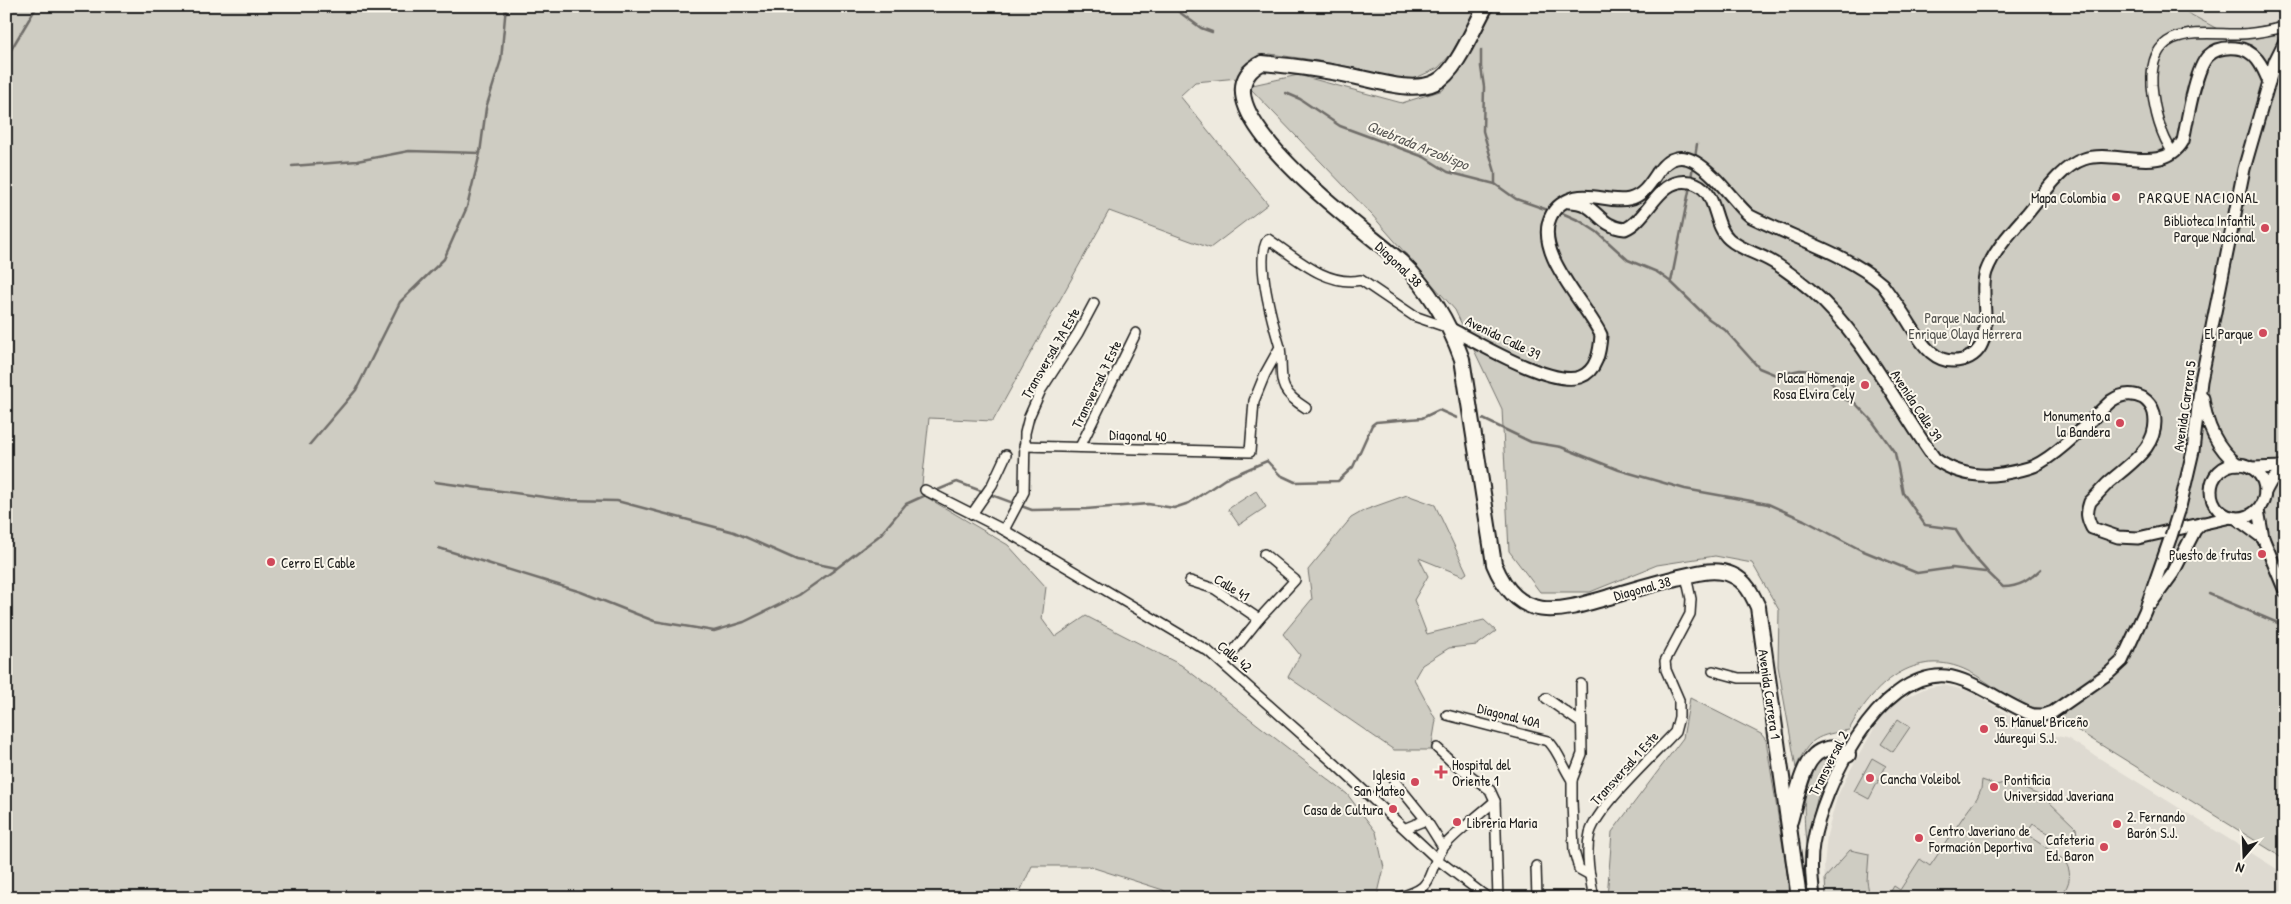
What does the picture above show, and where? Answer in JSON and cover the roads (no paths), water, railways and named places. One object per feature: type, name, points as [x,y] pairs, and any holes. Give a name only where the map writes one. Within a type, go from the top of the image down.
[{"type":"main road","name":"Diagonal 38","points":[[1486,6],[1453,67],[1436,82],[1416,86],[1399,86],[1358,77],[1262,63],[1250,72],[1244,98],[1251,116],[1279,156],[1329,204],[1402,263],[1423,286],[1449,328],[1462,359],[1494,564],[1501,581],[1510,591],[1523,602],[1539,609],[1560,610],[1686,576]]},
{"type":"main road","name":"Avenida Carrera 1","points":[[1686,576],[1708,571],[1733,575],[1750,590],[1758,607],[1798,898]]},
{"type":"main road","points":[[1789,826],[1806,769],[1812,757],[1823,750],[1834,748],[1839,748],[1848,755]]},
{"type":"main road","name":"Avenida Carrera 1","points":[[1795,870],[1806,898]]},
{"type":"street","points":[[2173,153],[2164,138],[2158,122],[2151,70],[2157,53],[2167,40],[2188,33],[2240,34],[2285,27]]},
{"type":"street","name":"Avenida Carrera 5","points":[[2027,713],[2039,715],[2053,712],[2117,666],[2128,652],[2145,611],[2179,511],[2193,451],[2201,381],[2245,162],[2275,62],[2285,41]]},
{"type":"street","points":[[1562,203],[1581,197],[1622,201],[1634,198],[1644,192],[1667,162],[1680,157],[1694,160],[1750,216],[1869,273],[1882,284],[1928,350],[1941,358],[1957,361],[1976,352],[1983,338],[1986,320],[1983,289],[1985,274],[1993,256],[2060,175],[2083,160],[2094,157],[2142,160],[2156,159],[2173,153],[2182,141],[2202,63],[2211,54],[2227,48],[2246,50],[2260,62],[2269,82]]},
{"type":"street","name":"Avenida Calle 39","points":[[1449,328],[1505,357],[1550,375],[1566,379],[1579,378],[1589,372],[1597,360],[1600,336],[1553,258],[1547,237],[1548,221],[1556,208],[1562,203],[1578,202],[1586,205],[1608,226],[1625,229],[1638,220],[1655,199],[1672,184],[1690,182],[1700,187],[1714,204],[1720,227],[1728,238],[1783,269],[1831,310],[1857,342],[1935,459],[1957,471],[1984,476],[2019,471],[2035,465],[2048,457],[2119,396],[2130,394],[2145,399],[2153,409],[2156,424],[2155,434],[2141,454],[2090,502],[2086,512],[2092,528],[2106,534],[2138,538],[2156,536],[2202,523],[2234,518]]},
{"type":"street","points":[[1306,408],[1292,399],[1281,382],[1280,347],[1270,312],[1262,266],[1265,242],[1268,239],[1296,260],[1319,272],[1350,282],[1361,280],[1414,316],[1449,328]]},
{"type":"street","name":"Transversal 7A Este","points":[[1004,530],[1024,492],[1024,446],[1029,416],[1041,390],[1078,333],[1094,303]]},
{"type":"street","name":"Transversal 7 Este","points":[[1080,447],[1136,333]]},
{"type":"street","name":"Diagonal 40","points":[[1024,446],[1250,452],[1254,401],[1265,374],[1280,347]]},
{"type":"street","points":[[2201,381],[2204,406],[2213,436],[2225,453],[2237,464]]},
{"type":"street","points":[[972,514],[992,485],[1006,455]]},
{"type":"street","points":[[2263,538],[2215,506],[2210,488],[2220,471],[2231,465],[2237,464],[2252,468],[2285,468]]},
{"type":"street","points":[[2252,468],[2260,476],[2265,492]]},
{"type":"street","points":[[2234,518],[2248,517],[2258,510],[2271,481],[2285,468]]},
{"type":"street","name":"Calle 42","points":[[925,490],[1004,530],[1196,643],[1223,664],[1406,828],[1438,860],[1488,898]]},
{"type":"street","points":[[2258,510],[2263,538],[2285,591]]},
{"type":"street","points":[[2145,611],[2169,579],[2195,530],[2202,523]]},
{"type":"street","points":[[1223,664],[1259,619],[1295,580],[1264,554]]},
{"type":"street","name":"Transversal 1 Este","points":[[1594,898],[1588,844],[1594,825],[1607,805],[1675,732],[1679,723],[1680,700],[1666,670],[1665,661],[1690,614],[1691,599],[1686,576]]},
{"type":"street","name":"Calle 41","points":[[1190,581],[1216,589],[1259,619]]},
{"type":"street","points":[[1713,671],[1739,678],[1768,678]]},
{"type":"street","name":"Transversal 2","points":[[1814,898],[1812,854],[1816,829],[1826,796],[1870,718],[1882,704],[1902,688],[1925,679],[1946,676],[1962,680],[2027,713]]},
{"type":"street","points":[[1581,684],[1582,754],[1572,780],[1574,850],[1579,869],[1590,875]]},
{"type":"street","points":[[1546,698],[1581,723]]},
{"type":"street","name":"Diagonal 40A","points":[[1447,715],[1536,736],[1548,741],[1552,744],[1572,780]]},
{"type":"street","points":[[1437,748],[1452,762],[1490,790],[1495,801],[1498,898]]},
{"type":"street","points":[[1392,778],[1426,820],[1443,847]]},
{"type":"street","points":[[1396,898],[1420,890],[1428,881],[1443,847],[1495,801]]},
{"type":"street","points":[[1406,828],[1426,820]]},
{"type":"street","points":[[1536,866],[1537,898]]},
{"type":"waterway","points":[[6,58],[37,6]]},
{"type":"waterway","points":[[310,444],[356,390],[400,302],[444,259],[467,207],[480,153],[486,108],[501,60],[506,6]]},
{"type":"waterway","points":[[1171,6],[1201,28],[1212,32]]},
{"type":"waterway","points":[[1481,50],[1484,87],[1483,131],[1495,172],[1495,184]]},
{"type":"waterway","name":"Quebrada Arzobispo","points":[[1286,93],[1300,99],[1340,126],[1424,157],[1448,172],[1495,184],[1516,199],[1545,209]]},
{"type":"waterway","points":[[1695,157],[1697,144]]},
{"type":"waterway","points":[[292,166],[357,161],[409,151],[480,153]]},
{"type":"waterway","points":[[1691,179],[1693,165]]},
{"type":"waterway","points":[[1671,282],[1690,186]]},
{"type":"waterway","name":"Quebrada Arzobispo","points":[[1562,213],[1580,221],[1597,232],[1628,260],[1657,272],[1671,282],[1709,319],[1725,330],[1759,368],[1776,375],[1800,370],[1815,371],[1828,378],[1844,399],[1855,403],[1873,422],[1895,453],[1903,493],[1925,525],[1955,529],[1976,560],[2003,587],[2014,586],[2024,582],[2041,569]]},
{"type":"waterway","points":[[989,494],[1032,510],[1086,509],[1148,504],[1174,508],[1189,503],[1225,479],[1267,461],[1280,475],[1295,482],[1338,481],[1353,467],[1372,425],[1376,422],[1422,418],[1439,410],[1457,418]]},
{"type":"waterway","points":[[1483,419],[1531,442],[1561,447],[1619,470],[1685,489],[1768,504],[1804,520],[1861,550],[1917,573],[1952,568],[1985,572]]},
{"type":"waterway","points":[[435,482],[566,500],[617,501],[734,532],[797,560],[837,568],[880,535],[906,504],[928,494]]},
{"type":"waterway","points":[[933,492],[957,482],[984,492]]},
{"type":"waterway","points":[[439,548],[581,592],[654,621],[714,631],[744,622],[799,595],[836,569]]},
{"type":"waterway","name":"Quebrada Arzobispo","points":[[2209,594],[2285,626]]},
{"type":"place","name":"Mapa Colombia","points":[[2116,197]]},
{"type":"place","name":"Biblioteca Infantil Parque Nacional","points":[[2265,228]]},
{"type":"place","name":"El Parque","points":[[2263,333]]},
{"type":"place","name":"Placa Homenaje Rosa Elvira Cely","points":[[1865,385]]},
{"type":"place","name":"Monumento a la Bandera","points":[[2120,423]]},
{"type":"place","name":"Puesto de frutas","points":[[2262,554]]},
{"type":"place","name":"Cerro El Cable","points":[[271,562]]},
{"type":"place","name":"95. Manuel Briceño Jáuregui S.J.","points":[[1984,729]]},
{"type":"place","name":"Hospital del Oriente 1","points":[[1441,772]]},
{"type":"place","name":"Cancha Voleibol","points":[[1870,778]]},
{"type":"place","name":"Iglesia San Mateo","points":[[1415,782]]},
{"type":"place","name":"Pontificia Universidad Javeriana","points":[[1994,787]]},
{"type":"place","name":"Casa de Cultura","points":[[1393,809]]},
{"type":"place","name":"Libreria Maria","points":[[1457,822]]},
{"type":"place","name":"2. Fernando Barón S.J.","points":[[2117,824]]},
{"type":"place","name":"Centro Javeriano de Formación Deportiva","points":[[1919,838]]},
{"type":"place","name":"Cafeteria Ed. Baron","points":[[2104,847]]},
{"type":"district","name":"PARQUE NACIONAL","points":[[2199,197]]},
{"type":"park label","name":"Parque Nacional Enrique Olaya Herrera","points":[[1965,326]]}]
